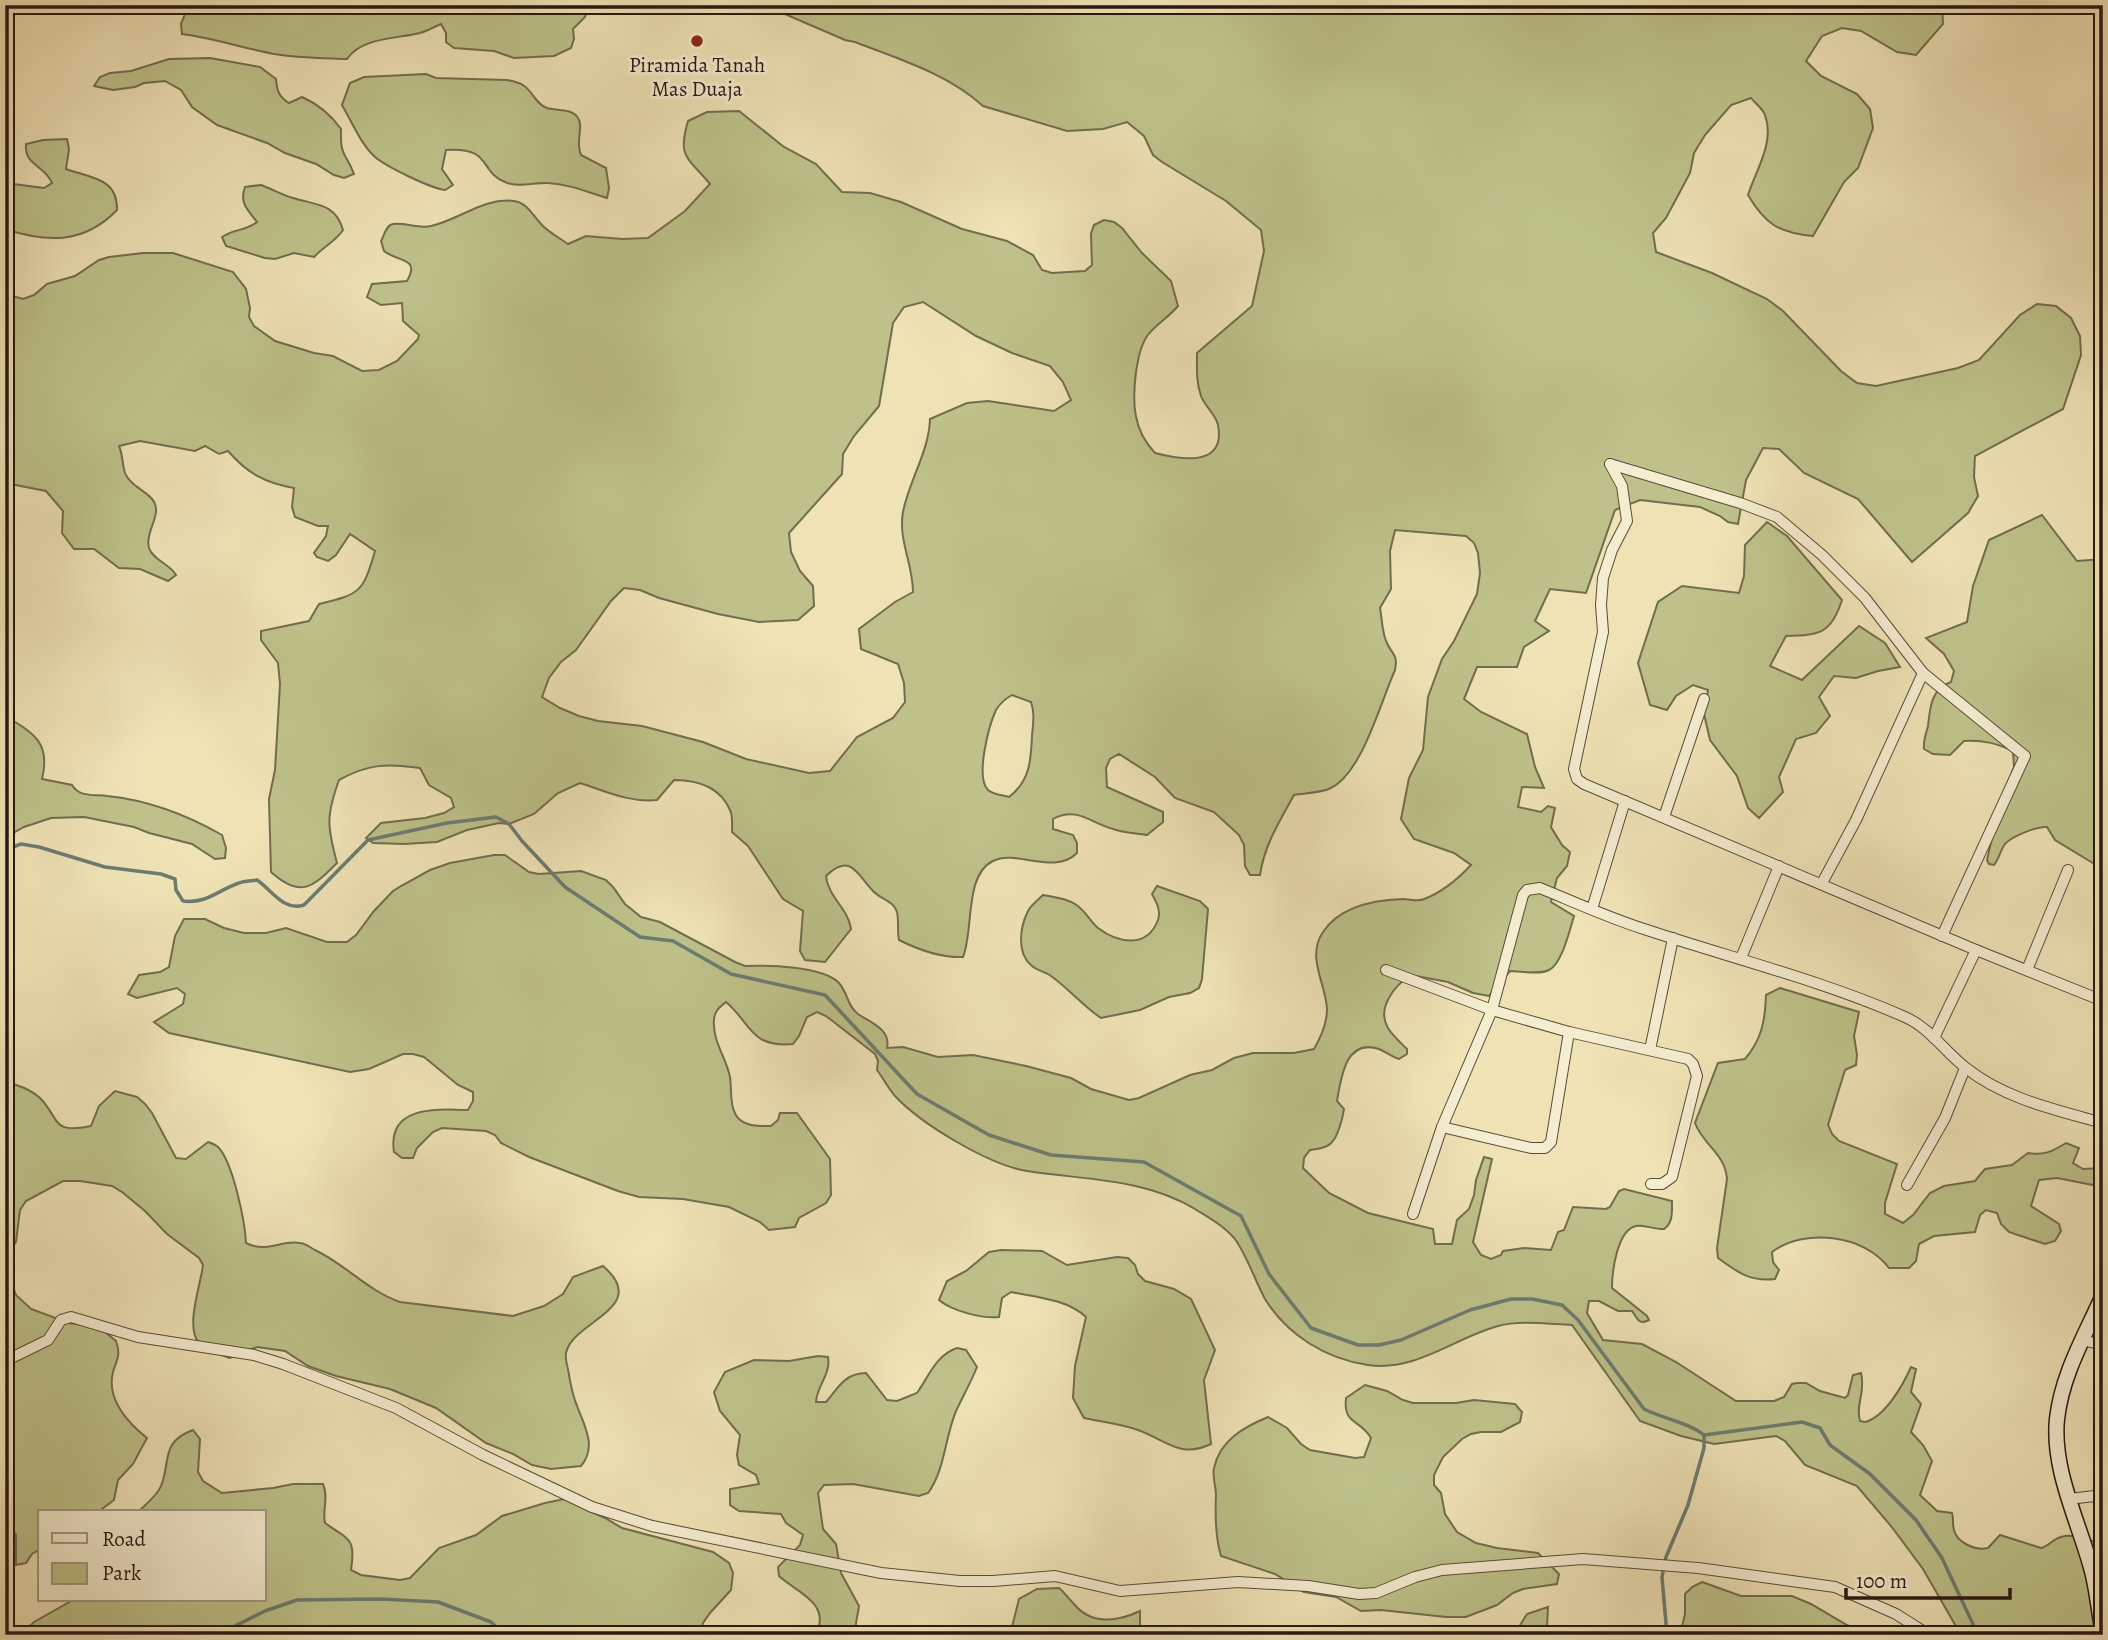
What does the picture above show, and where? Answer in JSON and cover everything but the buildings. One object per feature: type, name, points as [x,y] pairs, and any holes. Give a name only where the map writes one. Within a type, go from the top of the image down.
[{"type":"main road","points":[[2103,1295],[2071,1362],[2056,1422],[2059,1455],[2069,1499],[2091,1567],[2103,1632]]},
{"type":"street","points":[[1942,936],[2025,756],[1923,673],[1865,598],[1822,555],[1777,517],[1740,503],[1610,464],[1622,486],[1627,521],[1612,550],[1603,578],[1603,632],[1574,769],[1577,779],[1942,936],[2103,1001]]},
{"type":"street","points":[[1822,883],[1856,820],[1923,673]]},
{"type":"street","points":[[1664,817],[1704,699]]},
{"type":"street","points":[[1592,909],[1625,801]]},
{"type":"street","points":[[1741,958],[1779,866]]},
{"type":"street","points":[[2026,970],[2068,870]]},
{"type":"street","points":[[1413,1214],[1442,1127],[1492,1010],[1523,895],[1527,890],[1540,888],[1673,938],[1741,958],[1908,1018],[1934,1038],[1965,1068],[1991,1085],[2036,1104],[2103,1123]]},
{"type":"street","points":[[1650,1050],[1673,938]]},
{"type":"street","points":[[1934,1038],[1976,950]]},
{"type":"street","points":[[1385,970],[1492,1010],[1569,1032],[1688,1059],[1697,1076],[1672,1177],[1662,1184],[1651,1184]]},
{"type":"street","points":[[1442,1127],[1531,1148],[1545,1148],[1551,1142],[1569,1032]]},
{"type":"street","points":[[1907,1185],[1945,1118],[1965,1068]]},
{"type":"street","points":[[5,1361],[48,1340],[61,1320],[71,1317],[138,1337],[254,1355],[372,1397],[538,1482],[618,1516],[652,1526],[881,1573],[971,1581],[1055,1576],[1120,1591],[1238,1582],[1308,1586],[1359,1594],[1376,1593],[1415,1577],[1442,1570],[1583,1559],[1698,1568],[1835,1587],[1896,1614],[1929,1635]]},
{"type":"street","points":[[2082,1340],[2103,1345]]},
{"type":"street","points":[[2069,1499],[2103,1495]]},
{"type":"green space","points":[[170,5],[590,5],[585,17],[573,29],[571,48],[554,56],[514,58],[494,51],[454,48],[446,42],[446,33],[441,24],[420,33],[361,46],[347,59],[274,54],[182,34],[181,24],[185,14],[178,7]]},
{"type":"green space","points":[[764,5],[1942,5],[1943,24],[1916,55],[1897,52],[1861,31],[1842,28],[1822,36],[1806,61],[1821,76],[1857,94],[1870,109],[1873,128],[1858,168],[1844,182],[1813,236],[1791,232],[1774,225],[1748,195],[1768,135],[1765,115],[1751,98],[1731,105],[1705,135],[1694,153],[1690,173],[1666,218],[1653,233],[1656,252],[1712,273],[1767,299],[1783,311],[1841,371],[1857,383],[1876,386],[1958,368],[1979,360],[2020,315],[2037,304],[2056,306],[2071,318],[2080,336],[2081,355],[2063,409],[1975,456],[1974,477],[1978,496],[1968,513],[1912,562],[1858,499],[1804,473],[1779,449],[1763,448],[1746,480],[1738,524],[1728,522],[1700,507],[1640,500],[1615,510],[1586,593],[1550,589],[1535,621],[1549,631],[1524,647],[1517,667],[1477,667],[1464,699],[1481,712],[1527,734],[1535,767],[1544,788],[1522,787],[1518,807],[1541,812],[1548,806],[1555,808],[1551,827],[1562,845],[1570,852],[1567,866],[1557,878],[1551,902],[1574,916],[1562,954],[1549,970],[1535,973],[1510,971],[1489,996],[1473,993],[1448,982],[1411,975],[1405,979],[1389,998],[1384,1013],[1388,1028],[1407,1049],[1407,1054],[1399,1059],[1379,1049],[1368,1047],[1352,1054],[1343,1071],[1337,1101],[1344,1109],[1336,1135],[1328,1146],[1310,1150],[1304,1158],[1303,1168],[1329,1193],[1368,1213],[1433,1229],[1435,1244],[1452,1244],[1457,1220],[1469,1209],[1484,1157],[1492,1159],[1473,1242],[1481,1255],[1491,1259],[1501,1255],[1503,1251],[1524,1248],[1551,1250],[1558,1232],[1564,1230],[1573,1207],[1606,1209],[1619,1191],[1624,1189],[1672,1201],[1667,1227],[1661,1229],[1636,1226],[1630,1229],[1620,1243],[1615,1262],[1612,1288],[1649,1320],[1640,1321],[1632,1311],[1618,1311],[1599,1301],[1589,1301],[1587,1313],[1603,1340],[1642,1344],[1676,1362],[1736,1401],[1774,1401],[1784,1397],[1792,1384],[1797,1383],[1806,1383],[1820,1391],[1845,1398],[1853,1375],[1861,1373],[1859,1415],[1860,1421],[1865,1422],[1880,1414],[1898,1391],[1911,1367],[1916,1369],[1911,1392],[1921,1404],[1911,1432],[1932,1461],[1920,1495],[1937,1511],[1952,1513],[1956,1535],[1973,1547],[1988,1548],[2000,1535],[2041,1548],[2065,1536],[2096,1542],[2103,1556],[2103,1565],[2096,1565],[2103,1635],[1961,1635],[1923,1569],[1857,1486],[1805,1465],[1785,1441],[1776,1436],[1714,1444],[1681,1436],[1640,1421],[1572,1325],[1507,1324],[1482,1331],[1419,1359],[1386,1366],[1352,1362],[1323,1351],[1284,1324],[1265,1299],[1237,1242],[1229,1232],[1212,1220],[1155,1191],[1113,1182],[1027,1171],[994,1161],[956,1142],[921,1119],[892,1093],[877,1070],[878,1061],[875,1054],[817,1012],[807,1017],[793,1044],[779,1044],[759,1038],[726,1002],[715,1016],[715,1035],[730,1077],[732,1105],[739,1119],[750,1125],[771,1126],[778,1120],[780,1113],[797,1113],[830,1159],[831,1195],[826,1203],[799,1218],[795,1227],[769,1230],[760,1222],[729,1207],[683,1199],[639,1197],[618,1191],[529,1157],[501,1143],[495,1135],[486,1131],[442,1128],[433,1132],[417,1148],[413,1158],[402,1158],[394,1152],[394,1137],[398,1126],[406,1118],[428,1111],[468,1110],[473,1101],[473,1092],[458,1085],[424,1057],[403,1054],[369,1069],[350,1072],[169,1033],[154,1022],[183,1004],[185,994],[177,988],[137,998],[128,994],[139,975],[160,972],[169,967],[175,936],[184,919],[205,919],[244,933],[266,933],[286,928],[327,942],[347,942],[393,891],[430,870],[450,863],[505,855],[529,872],[539,874],[581,871],[606,880],[625,904],[641,917],[660,922],[745,966],[794,968],[831,977],[842,987],[854,1011],[883,1031],[887,1048],[903,1047],[938,1057],[973,1055],[1026,1066],[1071,1078],[1091,1089],[1129,1100],[1190,1075],[1212,1070],[1234,1058],[1253,1053],[1294,1053],[1314,1049],[1323,1030],[1327,1009],[1316,951],[1318,941],[1330,923],[1348,910],[1369,903],[1424,899],[1449,885],[1471,865],[1454,853],[1414,839],[1401,819],[1409,778],[1423,750],[1428,697],[1442,659],[1477,594],[1480,573],[1478,553],[1474,543],[1466,536],[1395,530],[1390,551],[1391,589],[1380,608],[1384,635],[1396,665],[1377,717],[1361,752],[1342,780],[1327,790],[1294,795],[1269,844],[1260,875],[1250,875],[1245,866],[1244,845],[1239,835],[1214,812],[1175,798],[1155,777],[1119,754],[1110,759],[1106,768],[1107,787],[1163,812],[1163,822],[1147,835],[1117,830],[1076,815],[1061,815],[1053,819],[1053,829],[1073,835],[1077,843],[1077,853],[1058,862],[1003,858],[984,868],[974,890],[963,957],[930,953],[899,940],[898,915],[895,908],[876,894],[852,868],[841,866],[826,876],[830,890],[846,915],[851,929],[825,962],[805,960],[800,951],[803,911],[783,899],[748,846],[732,832],[731,812],[726,802],[707,786],[683,780],[674,780],[657,800],[618,796],[580,783],[558,793],[534,814],[509,824],[499,823],[467,830],[437,842],[373,843],[366,838],[381,823],[425,818],[454,807],[451,798],[429,785],[420,768],[388,765],[369,768],[339,780],[329,821],[337,863],[306,887],[291,885],[271,872],[269,799],[275,770],[280,684],[278,663],[261,640],[261,631],[309,621],[319,604],[352,594],[363,583],[375,551],[350,534],[336,555],[328,561],[317,557],[314,553],[326,536],[328,526],[318,526],[295,517],[292,507],[294,488],[257,476],[228,451],[219,454],[205,446],[195,451],[140,441],[119,446],[124,470],[131,482],[155,504],[156,514],[149,537],[149,548],[154,556],[176,575],[168,581],[140,569],[119,568],[94,549],[74,549],[62,533],[63,511],[46,491],[5,483],[5,294],[23,299],[34,295],[47,284],[75,276],[99,260],[109,257],[173,253],[233,272],[246,289],[249,317],[254,326],[275,341],[333,356],[362,371],[379,370],[397,361],[419,335],[403,321],[402,303],[381,305],[367,297],[372,284],[407,281],[411,273],[406,261],[384,251],[381,241],[391,225],[431,226],[492,202],[514,201],[527,207],[545,228],[568,244],[586,236],[648,238],[685,211],[710,184],[690,162],[684,150],[688,121],[707,112],[739,111],[784,147],[816,164],[842,192],[870,193],[901,202],[962,229],[1007,241],[1033,255],[1042,270],[1052,273],[1085,271],[1092,265],[1091,234],[1094,225],[1104,220],[1114,222],[1171,281],[1178,306],[1150,332],[1141,349],[1136,372],[1134,405],[1142,435],[1155,453],[1189,458],[1209,454],[1219,439],[1218,425],[1199,391],[1197,353],[1252,306],[1264,251],[1261,230],[1226,201],[1153,155],[1144,136],[1127,122],[1103,129],[1067,131],[983,106],[939,76]],"holes":[[[923,302],[976,336],[1012,353],[1050,366],[1063,382],[1071,400],[1054,411],[988,401],[967,403],[930,419],[926,443],[902,522],[913,592],[859,629],[861,649],[898,664],[904,683],[905,702],[893,718],[857,737],[830,771],[809,773],[746,759],[703,742],[642,726],[579,716],[542,697],[549,678],[561,662],[576,650],[611,601],[624,588],[640,590],[718,614],[759,622],[798,620],[814,606],[813,586],[800,571],[791,552],[789,533],[842,474],[843,454],[879,406],[893,323],[904,307]],[[1012,695],[1031,702],[1033,719],[1028,770],[1021,784],[1009,797],[988,790],[984,783],[983,763],[996,710]]]},
{"type":"green space","points":[[210,58],[260,67],[276,79],[279,93],[286,101],[289,103],[302,97],[324,110],[341,129],[343,150],[354,174],[344,178],[334,175],[316,164],[285,153],[267,143],[217,125],[192,107],[181,90],[165,81],[113,90],[94,86],[100,77],[110,73],[131,71],[169,59]]},
{"type":"green space","points":[[426,74],[436,78],[515,82],[526,88],[543,106],[575,115],[580,121],[581,155],[606,168],[609,188],[607,198],[556,184],[510,184],[491,172],[478,156],[461,150],[446,150],[442,169],[453,185],[445,190],[419,181],[375,157],[342,105],[350,83],[364,77]]},
{"type":"green space","points":[[67,139],[69,149],[66,169],[93,177],[108,185],[116,199],[117,210],[92,229],[78,235],[36,237],[5,229],[5,183],[44,188],[52,183],[45,172],[28,157],[26,144]]},
{"type":"green space","points":[[261,185],[289,197],[324,206],[340,221],[343,230],[314,257],[294,253],[275,259],[265,258],[226,246],[222,237],[257,222],[245,206],[243,193],[245,187]]},
{"type":"green space","points":[[2042,515],[2077,561],[2103,559],[2103,897],[2098,890],[2096,865],[2055,840],[2047,827],[2013,838],[2005,844],[1994,865],[1989,864],[1987,860],[2000,802],[2014,767],[2013,751],[1989,743],[1971,741],[1964,741],[1950,755],[1933,754],[1924,749],[1935,694],[1951,682],[1954,671],[1944,654],[1926,638],[1967,622],[1973,586],[1989,540]]},
{"type":"green space","points":[[1767,522],[1787,536],[1842,600],[1833,620],[1823,630],[1808,635],[1786,636],[1770,666],[1802,680],[1859,626],[1885,643],[1900,667],[1856,678],[1834,676],[1819,697],[1830,716],[1816,733],[1796,739],[1779,777],[1783,792],[1759,818],[1748,808],[1737,776],[1710,740],[1704,714],[1708,690],[1693,685],[1676,696],[1667,710],[1650,705],[1638,663],[1658,602],[1682,586],[1739,593],[1744,576],[1745,545]]},
{"type":"green space","points":[[5,716],[38,740],[44,756],[42,779],[72,785],[83,794],[122,798],[152,805],[195,821],[222,835],[226,848],[225,858],[215,859],[192,844],[134,827],[84,817],[51,818],[24,827],[5,842]]},
{"type":"green space","points":[[1157,886],[1200,901],[1208,909],[1202,979],[1199,988],[1190,993],[1169,997],[1140,1010],[1101,1018],[1058,981],[1034,968],[1023,954],[1021,940],[1025,917],[1043,895],[1071,902],[1082,909],[1098,928],[1114,937],[1131,940],[1147,936],[1158,920],[1159,910],[1152,894]]},
{"type":"green space","points":[[1780,988],[1859,1012],[1854,1036],[1856,1065],[1845,1070],[1828,1125],[1839,1141],[1897,1164],[1885,1203],[1885,1214],[1903,1223],[1930,1193],[1944,1186],[1975,1181],[1985,1169],[2012,1165],[2028,1153],[2048,1152],[2066,1143],[2079,1148],[2073,1163],[2083,1169],[2103,1168],[2103,1187],[2057,1178],[2039,1180],[2031,1206],[2059,1224],[2061,1231],[2055,1241],[2045,1244],[2009,1232],[2001,1224],[1997,1213],[1986,1210],[1980,1215],[1975,1232],[1934,1236],[1919,1244],[1916,1261],[1909,1268],[1889,1268],[1865,1248],[1849,1242],[1816,1238],[1785,1244],[1772,1252],[1773,1262],[1779,1270],[1775,1279],[1758,1279],[1738,1272],[1718,1258],[1717,1248],[1727,1179],[1725,1170],[1695,1123],[1718,1063],[1745,1059],[1761,1029],[1766,995]]},
{"type":"green space","points":[[5,1082],[36,1095],[58,1123],[69,1128],[91,1126],[99,1106],[115,1091],[137,1097],[152,1113],[176,1158],[186,1159],[208,1142],[218,1147],[233,1178],[241,1207],[246,1243],[261,1247],[293,1242],[304,1244],[336,1262],[377,1291],[400,1302],[513,1316],[544,1306],[563,1294],[573,1277],[603,1266],[616,1280],[619,1293],[614,1304],[571,1342],[566,1353],[572,1392],[588,1437],[586,1459],[581,1466],[551,1469],[532,1465],[486,1443],[436,1408],[390,1389],[308,1366],[285,1351],[257,1347],[230,1358],[206,1349],[195,1337],[193,1328],[203,1265],[199,1258],[112,1186],[63,1181],[26,1201],[20,1210],[16,1242],[5,1258]]},
{"type":"green space","points":[[1042,1251],[1067,1265],[1117,1257],[1128,1258],[1145,1281],[1174,1289],[1191,1299],[1215,1350],[1204,1380],[1211,1444],[1190,1450],[1182,1449],[1132,1428],[1084,1418],[1073,1398],[1075,1366],[1086,1317],[1070,1306],[1011,1292],[1002,1298],[999,1317],[992,1317],[959,1311],[939,1300],[947,1281],[966,1271],[989,1252]]},
{"type":"green space","points":[[5,1277],[9,1277],[16,1295],[31,1309],[69,1323],[99,1327],[116,1341],[118,1354],[113,1372],[113,1392],[120,1410],[147,1438],[133,1464],[118,1480],[114,1500],[101,1510],[38,1510],[38,1550],[26,1563],[16,1565],[16,1535],[5,1520]]},
{"type":"green space","points":[[957,1348],[966,1350],[977,1367],[952,1421],[938,1474],[928,1493],[919,1496],[853,1484],[824,1485],[818,1493],[823,1529],[836,1544],[841,1573],[859,1606],[854,1635],[806,1635],[818,1629],[818,1611],[808,1598],[779,1576],[778,1567],[800,1545],[803,1535],[786,1523],[781,1514],[739,1511],[730,1505],[730,1489],[759,1484],[756,1475],[739,1465],[737,1455],[740,1435],[720,1411],[714,1392],[725,1372],[754,1360],[789,1361],[818,1356],[828,1357],[828,1363],[816,1402],[826,1402],[847,1378],[866,1373],[887,1400],[897,1401],[917,1393],[938,1361]]},
{"type":"green space","points":[[1365,1385],[1387,1391],[1413,1403],[1456,1403],[1474,1400],[1515,1404],[1522,1412],[1520,1422],[1501,1432],[1481,1432],[1462,1439],[1443,1457],[1434,1475],[1434,1485],[1441,1493],[1445,1514],[1457,1532],[1476,1543],[1538,1553],[1559,1574],[1557,1584],[1523,1589],[1497,1605],[1466,1617],[1381,1610],[1361,1611],[1336,1597],[1304,1592],[1275,1574],[1221,1556],[1214,1471],[1217,1458],[1227,1442],[1250,1425],[1268,1417],[1287,1428],[1310,1450],[1355,1458],[1364,1457],[1371,1438],[1350,1418],[1346,1398]]},
{"type":"green space","points":[[193,1430],[200,1439],[198,1472],[203,1481],[222,1493],[293,1484],[323,1484],[325,1523],[349,1541],[352,1552],[351,1570],[361,1575],[400,1580],[410,1578],[439,1548],[476,1535],[502,1516],[564,1499],[622,1528],[713,1552],[729,1563],[733,1573],[731,1590],[703,1623],[700,1635],[20,1635],[34,1622],[69,1602],[266,1602],[266,1510],[140,1510],[159,1490],[171,1447],[175,1440]]},
{"type":"green space","points":[[1702,1582],[1741,1596],[1792,1596],[1870,1635],[1680,1635],[1685,1614],[1685,1594]]},
{"type":"green space","points":[[1059,1588],[1088,1616],[1105,1620],[1122,1618],[1140,1611],[1140,1635],[1010,1635],[1019,1599],[1037,1589]]},
{"type":"green space","points":[[1548,1607],[1544,1635],[1514,1635],[1527,1614]]},
{"type":"waterway","points":[[5,850],[21,844],[105,867],[161,874],[175,879],[176,890],[183,901],[199,900],[239,883],[257,880],[284,903],[297,906],[304,905],[368,840],[447,823],[496,817],[509,824],[565,887],[640,937],[673,941],[731,974],[825,995],[917,1094],[989,1135],[1051,1155],[1144,1162],[1241,1216],[1269,1274],[1311,1328],[1358,1345],[1379,1345],[1401,1340],[1470,1310],[1511,1299],[1532,1299],[1562,1305],[1578,1320],[1644,1409],[1691,1427],[1704,1435],[1802,1422],[1820,1428],[1830,1445],[1870,1474],[1916,1520],[1942,1558],[1978,1635]]},
{"type":"waterway","points":[[1667,1635],[1662,1577],[1666,1557],[1688,1505],[1704,1448],[1704,1435]]},
{"type":"waterway","points":[[225,1635],[229,1629],[265,1611],[297,1600],[381,1599],[438,1602],[491,1622],[505,1635]]},
{"type":"place","name":"Piramida Tanah Mas Duaja","points":[[697,41]]}]
